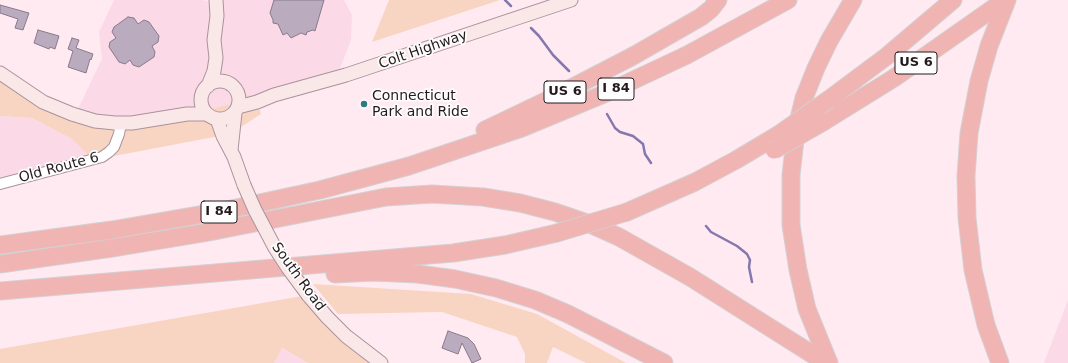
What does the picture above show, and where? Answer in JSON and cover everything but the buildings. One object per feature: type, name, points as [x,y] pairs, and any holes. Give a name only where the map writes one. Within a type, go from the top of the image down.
[{"type":"highway","points":[[694,22],[705,8],[708,0]]},
{"type":"highway","name":"US 6","points":[[434,158],[460,141],[520,114],[609,70],[694,22],[708,12],[718,0]]},
{"type":"highway","name":"I 84","points":[[0,245],[120,229],[242,207],[345,184],[434,158],[528,125],[618,88],[700,48],[788,0]]},
{"type":"highway","points":[[828,363],[813,325],[800,282],[791,225],[791,188],[795,141],[802,104],[814,72],[829,41],[853,0]]},
{"type":"highway","points":[[0,291],[453,253],[505,245],[557,233],[627,212],[674,192],[736,160],[776,142],[828,100],[887,56],[953,0]]},
{"type":"highway","points":[[1000,363],[988,329],[976,283],[969,245],[966,198],[967,154],[972,113],[982,69],[1006,0]]},
{"type":"highway","name":"US 6","points":[[776,142],[823,122],[900,74],[1006,0]]},
{"type":"highway","points":[[0,264],[180,237],[380,198],[432,194],[483,197],[520,203],[555,212],[590,224],[619,237],[690,277],[828,363]]},
{"type":"highway","points":[[211,273],[289,277],[387,272],[428,275],[469,282],[507,291],[551,307],[591,325],[664,363]]},
{"type":"main road","points":[[216,0],[217,16],[214,40],[216,58],[220,71],[235,100]]},
{"type":"main road","name":"Colt Highway","points":[[235,100],[257,102],[274,95],[346,75],[571,0]]},
{"type":"main road","points":[[212,116],[203,109],[201,103],[214,71],[216,58]]},
{"type":"main road","points":[[0,73],[43,102],[65,112],[95,121],[121,123],[144,122],[187,114],[212,116],[224,119],[235,100]]},
{"type":"main road","points":[[172,116],[219,82],[225,82],[235,100]]},
{"type":"main road","name":"South Road","points":[[231,150],[235,100]]},
{"type":"main road","name":"South Road","points":[[212,116],[231,150],[255,210],[275,248],[288,268],[327,317],[346,336],[381,363]]},
{"type":"street","name":"Old Route 6","points":[[0,184],[102,157],[114,147],[121,123]]},
{"type":"shaded area","points":[[114,0],[203,0],[215,4],[216,0],[344,0],[352,15],[351,40],[336,79],[274,95],[195,112],[138,122],[75,115],[102,59],[99,32]]},
{"type":"shaded area","points":[[389,0],[500,0],[372,42]]},
{"type":"shaded area","points":[[0,73],[43,102],[106,122],[195,112],[274,95],[258,104],[261,114],[230,134],[93,160],[72,139],[32,118],[0,116]]},
{"type":"shaded area","points":[[0,116],[32,118],[72,139],[93,160],[0,184]]},
{"type":"shaded area","points":[[313,284],[471,294],[537,314],[626,363],[586,363],[553,347],[547,363],[525,363],[525,354],[517,337],[442,312],[338,314]]},
{"type":"shaded area","points":[[308,295],[359,345],[368,363],[308,363],[282,348],[274,363],[0,363],[0,349]]},
{"type":"shaded area","points":[[1068,300],[1068,363],[1044,363]]},
{"type":"shaded area","points":[[281,348],[291,353],[308,363],[274,363]]},
{"type":"waterway","points":[[505,0],[511,6]]},
{"type":"waterway","points":[[531,28],[553,55],[569,71]]},
{"type":"waterway","points":[[607,114],[615,128],[620,132],[633,136],[643,144],[645,154],[651,163]]},
{"type":"waterway","points":[[706,226],[711,232],[737,246],[747,254],[750,260],[749,267],[752,282]]},
{"type":"place","name":"Connecticut Park and Ride","points":[[364,104]]}]
